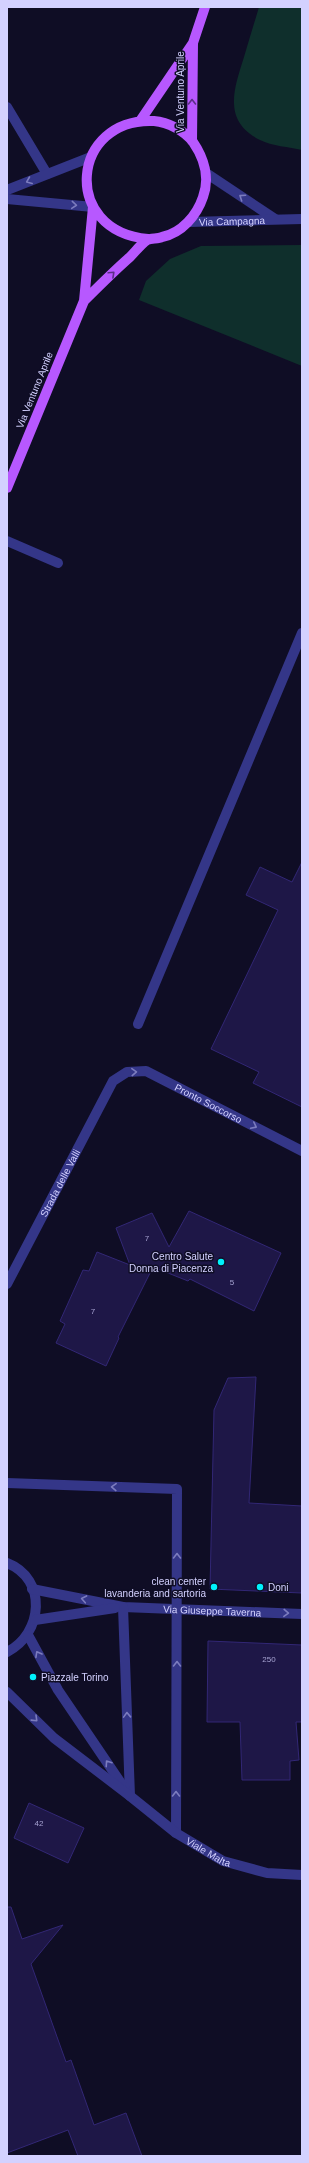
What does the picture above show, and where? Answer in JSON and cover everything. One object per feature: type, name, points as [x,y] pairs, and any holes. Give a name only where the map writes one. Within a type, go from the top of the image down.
[{"type":"main road","name":"Via Ventuno Aprile","points":[[140,121],[192,43],[205,7]]},
{"type":"main road","name":"Via Ventuno Aprile","points":[[192,43],[192,141]]},
{"type":"main road","name":"Via Ventuno Aprile","points":[[140,121],[159,122],[177,128],[192,141],[201,156],[206,173],[205,191],[200,208],[189,222],[177,231],[163,237],[148,240],[131,238],[116,231],[102,221],[93,207],[87,190],[87,173],[91,157],[99,143],[111,132],[124,124],[140,121]]},
{"type":"main road","name":"Via Ventuno Aprile","points":[[7,488],[84,301],[93,207]]},
{"type":"main road","name":"Via Ventuno Aprile","points":[[84,301],[148,240]]},
{"type":"street","points":[[7,107],[47,174]]},
{"type":"street","points":[[7,190],[91,157]]},
{"type":"street","name":"Via Campagna","points":[[206,173],[275,219]]},
{"type":"street","points":[[7,199],[93,207]]},
{"type":"street","name":"Via Campagna","points":[[189,222],[302,219]]},
{"type":"street","points":[[7,541],[58,563]]},
{"type":"street","points":[[138,1024],[302,633]]},
{"type":"street","name":"Pronto Soccorso","points":[[113,1081],[127,1072],[146,1071],[302,1151]]},
{"type":"street","name":"Strada delle Valli","points":[[7,1284],[113,1081]]},
{"type":"street","points":[[7,1483],[177,1489],[176,1833]]},
{"type":"street","points":[[7,1564],[24,1575],[32,1589],[36,1604],[35,1620],[28,1635],[17,1647],[7,1652]]},
{"type":"street","name":"Via Giuseppe Taverna","points":[[32,1589],[122,1607],[302,1614]]},
{"type":"street","points":[[122,1607],[130,1796]]},
{"type":"street","name":"Via Giuseppe Taverna","points":[[35,1620],[122,1607]]},
{"type":"street","name":"Viale Malta","points":[[28,1635],[58,1690],[130,1796]]},
{"type":"street","name":"Viale Malta","points":[[7,1692],[54,1738],[176,1833],[223,1861],[267,1873],[302,1875]]},
{"type":"green space","points":[[259,7],[302,7],[302,150],[275,145],[260,140],[248,132],[240,124],[236,114],[234,103],[237,81]]},
{"type":"green space","points":[[302,245],[302,366],[139,300],[146,281],[170,259],[201,246]]},
{"type":"building","points":[[302,862],[302,1107],[253,1083],[259,1072],[211,1049],[278,910],[246,895],[260,867],[292,882]]},
{"type":"building","points":[[189,1211],[281,1253],[254,1311],[190,1279],[188,1281],[153,1267],[118,1337],[119,1338],[106,1366],[56,1343],[65,1324],[60,1321],[83,1270],[89,1271],[97,1252],[130,1265],[116,1228],[152,1213],[169,1247]]},
{"type":"building","points":[[256,1377],[249,1503],[302,1506],[302,1593],[210,1589],[214,1410],[228,1378]]},
{"type":"building","points":[[208,1641],[302,1645],[302,1722],[296,1722],[299,1760],[290,1761],[290,1780],[242,1780],[240,1722],[207,1722]]},
{"type":"building","points":[[29,1803],[84,1828],[68,1863],[14,1838]]},
{"type":"building","points":[[7,1907],[11,1907],[22,1939],[63,1925],[31,1964],[66,2062],[71,2060],[94,2125],[126,2113],[142,2156],[78,2156],[68,2130],[7,2153]]},
{"type":"place","name":"Centro Salute Donna di Piacenza","points":[[221,1262]]},
{"type":"place","name":"clean center lavanderia and sartoria","points":[[214,1587]]},
{"type":"place","name":"Doni","points":[[260,1587]]},
{"type":"place","name":"Piazzale Torino","points":[[33,1677]]}]
